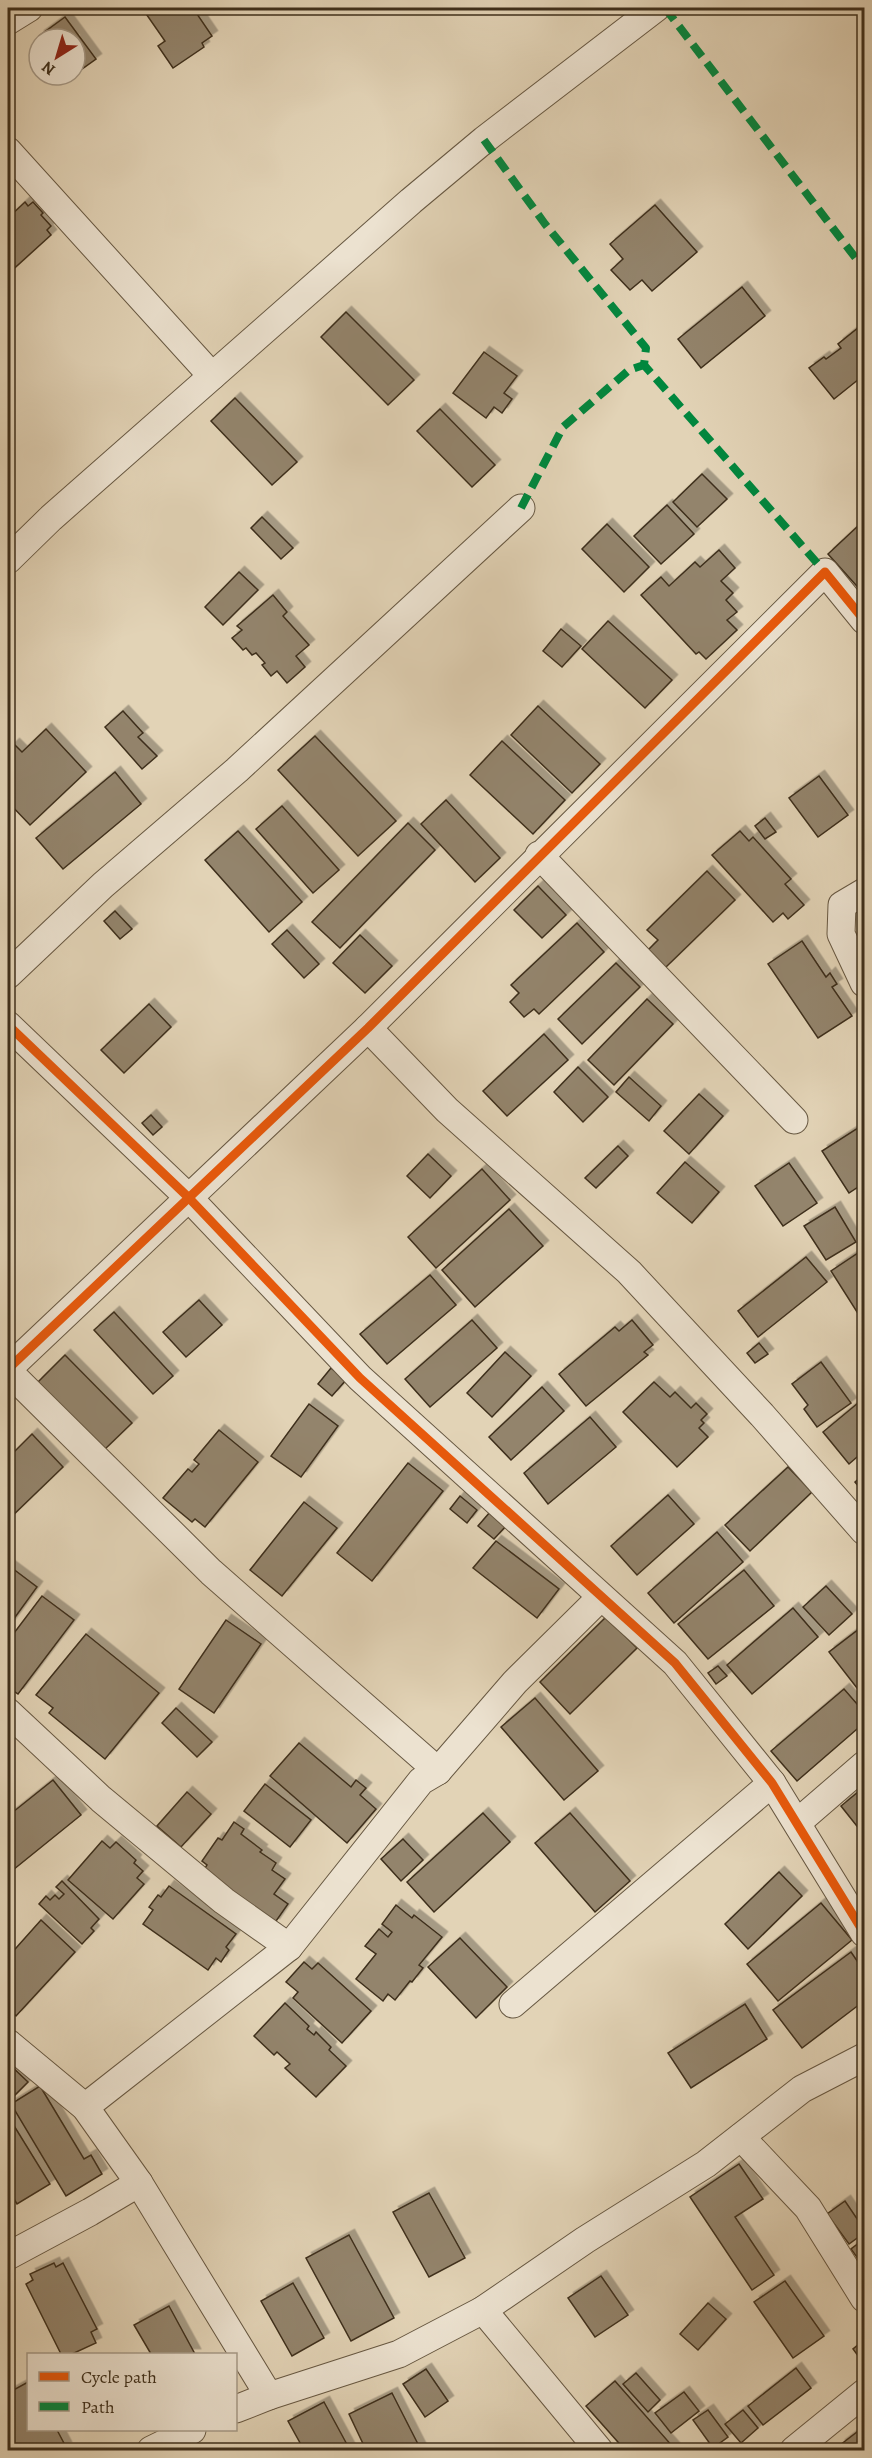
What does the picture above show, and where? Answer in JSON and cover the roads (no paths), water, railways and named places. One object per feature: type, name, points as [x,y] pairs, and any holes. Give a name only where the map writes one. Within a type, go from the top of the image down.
[{"type":"street","points":[[8,21],[29,8]]},
{"type":"street","points":[[8,560],[51,518],[420,193],[484,140],[656,8]]},
{"type":"street","points":[[8,151],[212,376]]},
{"type":"street","points":[[8,975],[103,885],[237,770],[521,508]]},
{"type":"street","points":[[438,1771],[211,1572],[8,1370],[368,1028],[825,572],[864,620]]},
{"type":"street","points":[[539,855],[794,1120]]},
{"type":"street","points":[[864,892],[842,906],[841,934],[864,983]]},
{"type":"street","points":[[8,1025],[188,1197],[360,1378],[675,1663],[772,1783],[864,1933]]},
{"type":"street","points":[[368,1028],[447,1110],[628,1272],[762,1415],[864,1531]]},
{"type":"street","points":[[85,2107],[290,1947],[421,1781],[438,1771],[515,1682],[601,1597]]},
{"type":"street","points":[[8,1712],[101,1799],[224,1901],[290,1947]]},
{"type":"street","points":[[798,1822],[864,1765]]},
{"type":"street","points":[[513,2004],[772,1783]]},
{"type":"street","points":[[8,2043],[85,2107],[139,2183],[269,2396]]},
{"type":"street","points":[[237,2409],[399,2354],[483,2310],[585,2240],[706,2164],[802,2089],[864,2057]]},
{"type":"street","points":[[741,2137],[808,2208],[864,2298]]},
{"type":"street","points":[[8,2256],[139,2183]]},
{"type":"street","points":[[483,2310],[598,2451]]},
{"type":"street","points":[[794,2451],[864,2393]]},
{"type":"street","points":[[151,2451],[190,2431]]}]
